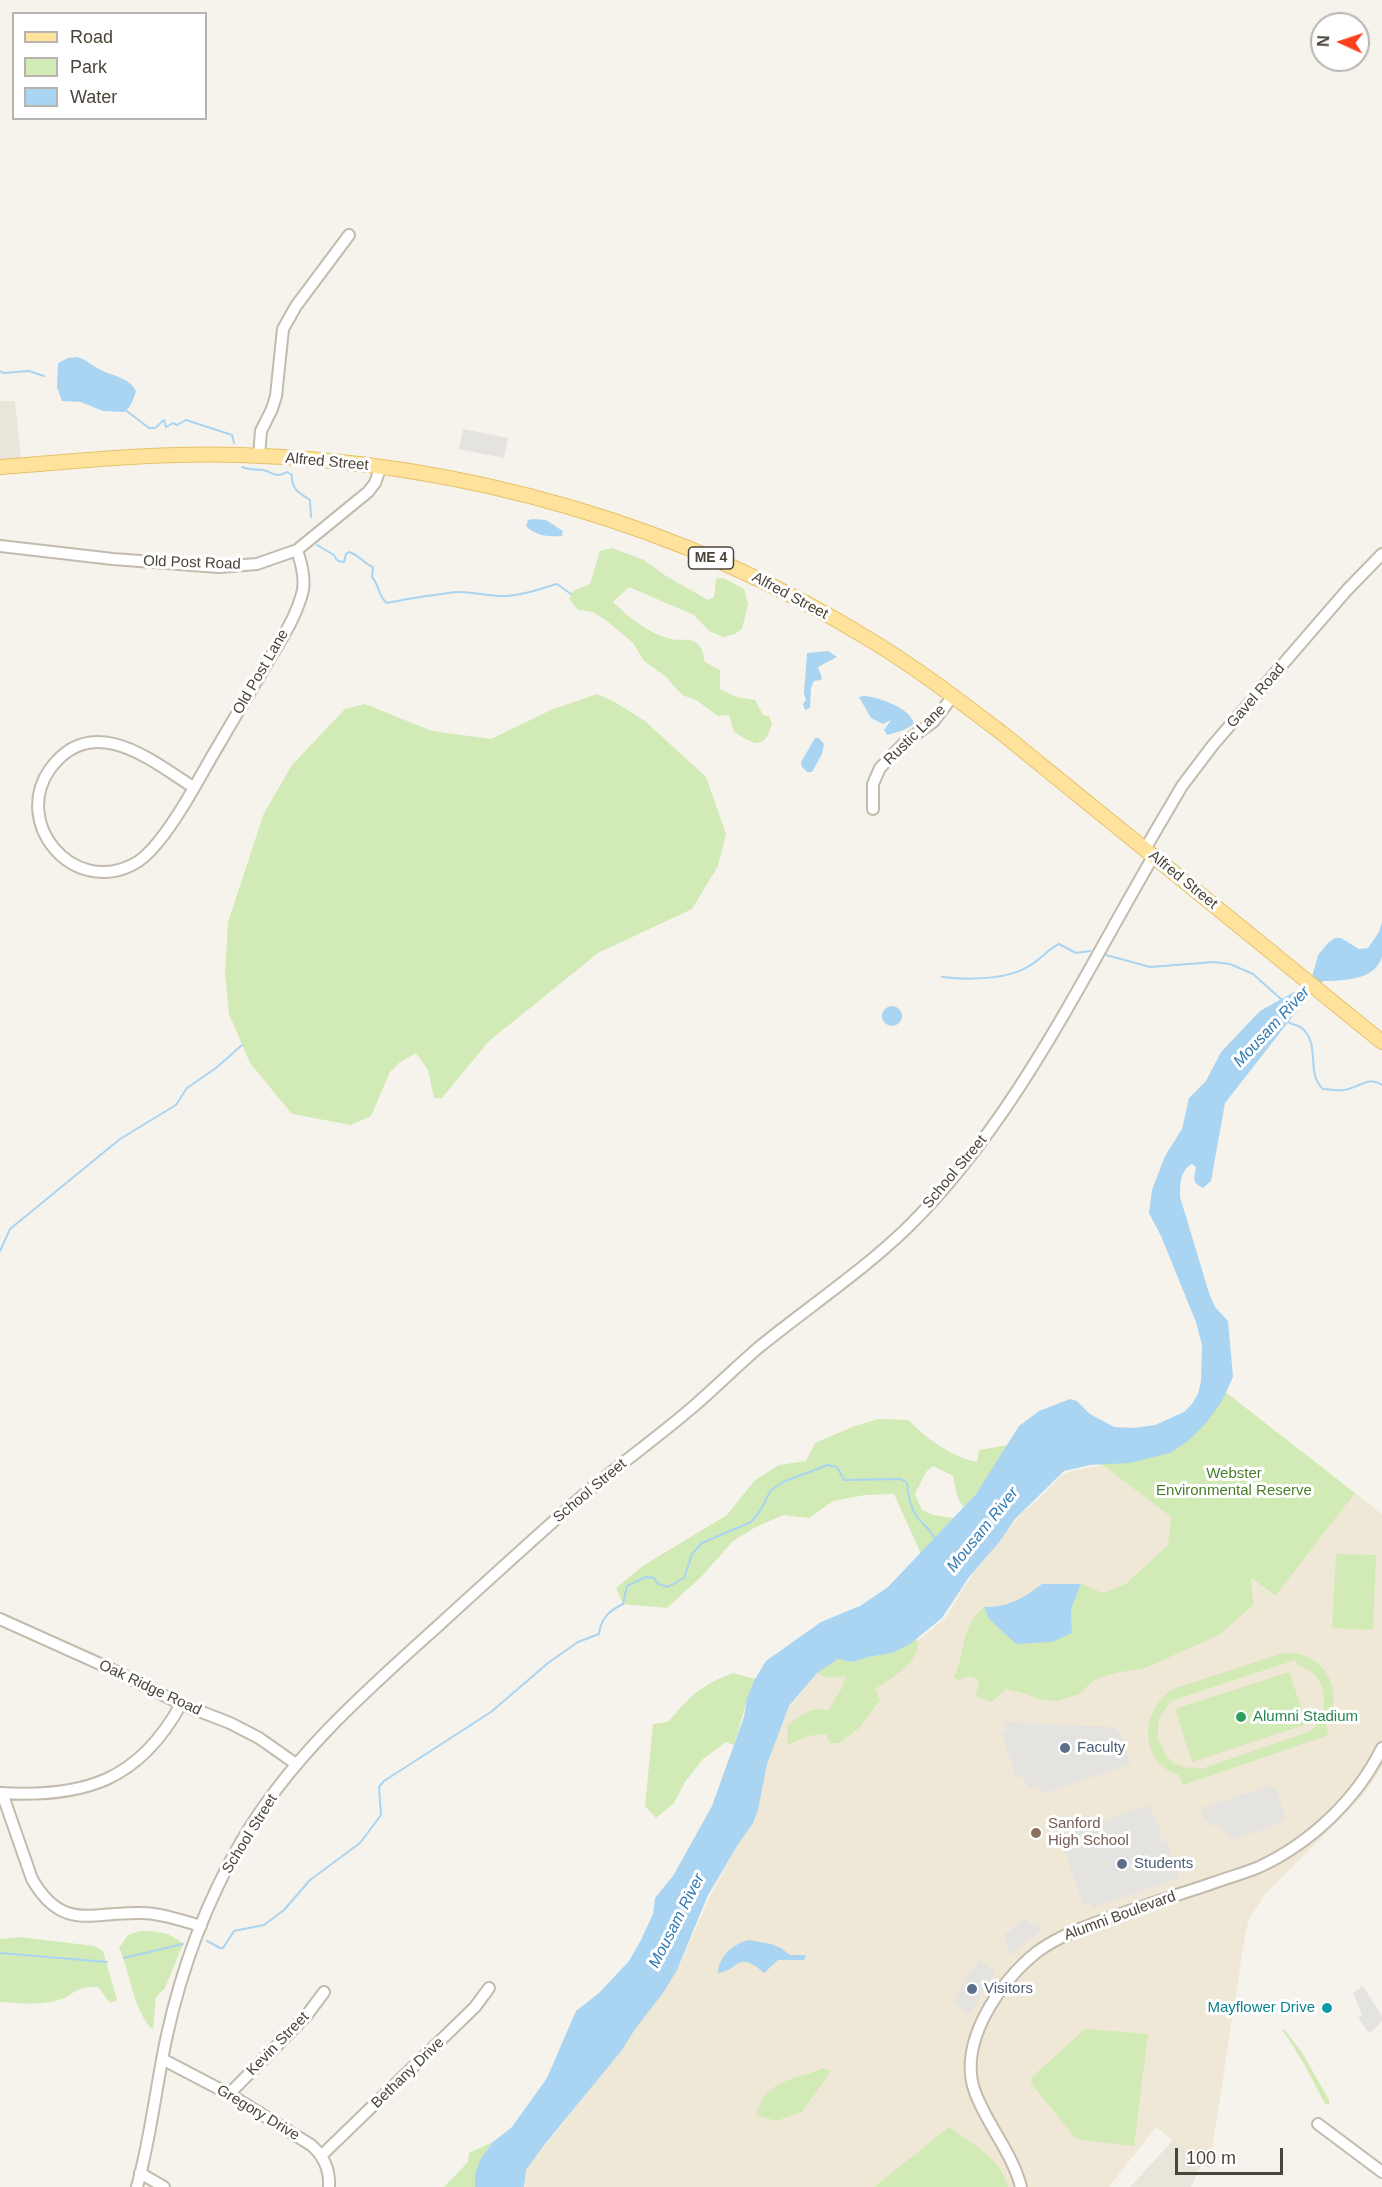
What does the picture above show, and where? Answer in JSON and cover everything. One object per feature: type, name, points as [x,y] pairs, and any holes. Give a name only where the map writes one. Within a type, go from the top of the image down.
[{"type":"main road","name":"Alfred Street","points":[[0,467],[122,457],[198,455],[327,460],[381,466],[481,483],[545,499],[610,519],[681,545],[739,570],[812,606],[871,640],[954,696],[1382,1042]]},
{"type":"street","points":[[260,456],[261,431],[272,410],[276,396],[283,329],[296,306],[349,235]]},
{"type":"street","name":"Old Post Road","points":[[0,546],[115,559],[219,567],[257,564],[297,550],[368,492],[379,475],[381,466]]},
{"type":"street","name":"Old Post Lane","points":[[193,787],[125,746],[107,742],[89,744],[72,750],[51,768],[40,792],[39,820],[52,846],[68,862],[78,867],[100,872],[122,869],[134,864],[150,852],[193,787],[295,614],[303,582],[297,550]]},
{"type":"street","name":"Gavel Road","points":[[1149,852],[1182,786],[1213,745],[1347,590],[1382,554]]},
{"type":"street","name":"Rustic Lane","points":[[873,809],[873,784],[880,768],[906,741],[933,722],[954,696]]},
{"type":"street","name":"School Street","points":[[136,2187],[153,2118],[162,2059],[182,1978],[201,1926],[243,1839],[296,1764],[346,1710],[580,1498],[788,1324],[869,1262],[907,1228],[998,1120],[1033,1067],[1149,852]]},
{"type":"street","name":"Oak Ridge Road","points":[[0,1619],[109,1668],[181,1704],[230,1723],[259,1738],[296,1764]]},
{"type":"street","points":[[181,1704],[167,1729],[152,1748],[108,1779],[77,1790],[62,1792],[1,1793],[32,1880],[39,1892],[54,1907],[74,1915],[92,1917],[141,1912],[201,1926]]},
{"type":"street","name":"Alumni Boulevard","points":[[1021,2187],[1011,2161],[975,2093],[971,2072],[973,2048],[982,2024],[1012,1975],[1048,1944],[1077,1930],[1257,1868],[1290,1849],[1318,1829],[1342,1805],[1382,1748]]},
{"type":"street","name":"Bethany Drive","points":[[322,2155],[475,2007],[489,1988]]},
{"type":"street","name":"Kevin Street","points":[[229,2094],[307,2015],[324,1992]]},
{"type":"street","name":"Gregory Drive","points":[[162,2059],[229,2094],[295,2133],[322,2155]]},
{"type":"street","points":[[1318,2124],[1382,2172]]},
{"type":"street","points":[[322,2155],[328,2172],[329,2187]]},
{"type":"street","points":[[140,2173],[164,2187]]},
{"type":"shaded area","points":[[0,401],[15,401],[21,458],[0,459]]},
{"type":"shaded area","points":[[463,429],[508,438],[504,458],[459,449]]},
{"type":"shaded area","name":"Sanford High School","points":[[1103,1465],[1274,1596],[1355,1493],[1382,1514],[1382,1767],[1364,1794],[1266,1893],[1249,1919],[1209,2169],[1156,2127],[1109,2187],[525,2187],[524,2173],[527,2168],[615,2058],[634,2027],[648,2012],[679,1966],[714,1888],[758,1808],[767,1754],[775,1732],[789,1708],[816,1674],[831,1662],[917,1641],[928,1633],[946,1617],[978,1565],[1022,1513],[1061,1476],[1071,1471]]},
{"type":"shaded area","name":"Faculty","points":[[1003,1722],[1114,1727],[1119,1731],[1131,1764],[1043,1794],[1040,1787],[1028,1787],[1021,1776],[1016,1778],[1001,1732],[1006,1730]]},
{"type":"shaded area","name":"Students","points":[[1269,1786],[1276,1790],[1285,1815],[1281,1823],[1231,1840],[1229,1834],[1220,1828],[1219,1823],[1210,1826],[1203,1814],[1201,1808]]},
{"type":"shaded area","name":"Students","points":[[1149,1805],[1160,1829],[1161,1843],[1167,1841],[1179,1878],[1092,1908],[1090,1903],[1083,1905],[1064,1849],[1070,1847],[1071,1832]]},
{"type":"shaded area","name":"Visitors","points":[[1026,1918],[1028,1922],[1041,1927],[1042,1931],[1026,1941],[1011,1955],[1004,1935]]},
{"type":"shaded area","name":"Visitors","points":[[980,1960],[996,1972],[982,1992],[971,2014],[953,2004],[965,1980]]},
{"type":"shaded area","points":[[1363,1986],[1382,2016],[1382,2021],[1369,2033],[1358,2018],[1362,2015],[1353,1993]]},
{"type":"shaded area","points":[[1175,2138],[1202,2163],[1191,2187],[1130,2187]]},
{"type":"green space","points":[[612,548],[644,560],[666,576],[708,600],[714,597],[716,579],[723,578],[744,589],[748,604],[742,629],[735,634],[723,637],[709,631],[694,615],[629,587],[613,602],[656,634],[698,644],[705,662],[720,670],[720,689],[736,697],[755,700],[763,715],[769,716],[772,723],[762,742],[747,740],[734,732],[729,715],[718,716],[696,700],[682,695],[665,676],[644,661],[633,643],[593,612],[578,610],[569,599],[573,591],[590,584],[600,551]]},
{"type":"green space","points":[[597,694],[645,721],[706,777],[726,834],[718,866],[692,909],[598,953],[488,1042],[442,1098],[434,1098],[428,1070],[416,1053],[399,1063],[390,1072],[371,1116],[351,1125],[292,1114],[250,1063],[229,1014],[225,974],[228,922],[264,813],[292,765],[345,709],[365,704],[432,731],[491,739],[551,710]]},
{"type":"green space","name":"Webster Environmental Reserve","points":[[1219,1387],[1355,1493],[1275,1596],[1251,1578],[1253,1605],[1219,1635],[1145,1668],[1115,1673],[1094,1680],[1079,1694],[1056,1701],[1038,1699],[1006,1689],[991,1702],[976,1696],[979,1680],[970,1676],[959,1680],[954,1678],[967,1631],[976,1614],[984,1607],[989,1620],[1072,1633],[1071,1609],[1081,1584],[1103,1593],[1126,1584],[1168,1545],[1171,1517],[1075,1444],[1140,1445]]},
{"type":"green space","points":[[878,1419],[908,1420],[940,1446],[957,1456],[977,1462],[979,1450],[1008,1445],[976,1494],[963,1507],[957,1496],[953,1476],[933,1466],[926,1472],[915,1494],[922,1510],[933,1515],[953,1518],[921,1554],[894,1494],[865,1495],[833,1501],[809,1518],[783,1515],[754,1528],[733,1541],[702,1576],[667,1608],[623,1604],[616,1588],[644,1565],[727,1515],[754,1481],[779,1465],[806,1461],[815,1443]]},
{"type":"green space","points":[[1336,1554],[1376,1555],[1373,1630],[1332,1628]]},
{"type":"green space","points":[[917,1639],[915,1655],[910,1662],[904,1669],[875,1689],[880,1700],[859,1728],[839,1743],[830,1743],[826,1734],[808,1736],[787,1745],[788,1725],[811,1711],[828,1711],[843,1686],[845,1676],[830,1678],[817,1673],[838,1659],[853,1662],[892,1653]]},
{"type":"green space","points":[[1283,1653],[1298,1654],[1310,1658],[1328,1676],[1334,1700],[1332,1713],[1326,1726],[1329,1735],[1183,1785],[1179,1775],[1165,1768],[1156,1758],[1150,1747],[1148,1733],[1155,1707],[1164,1696],[1176,1688]],"holes":[[[1295,1660],[1297,1665],[1315,1675],[1324,1693],[1322,1714],[1311,1731],[1201,1769],[1175,1764],[1167,1757],[1158,1739],[1158,1726],[1160,1716],[1171,1701]]]},
{"type":"green space","name":"Alumni Stadium","points":[[1289,1672],[1307,1724],[1192,1762],[1175,1709]]},
{"type":"green space","points":[[733,1673],[755,1679],[734,1745],[726,1742],[703,1759],[685,1782],[674,1803],[656,1818],[645,1806],[653,1724],[668,1722],[697,1692],[712,1682]]},
{"type":"green space","points":[[140,1931],[168,1935],[183,1944],[165,1988],[156,1997],[153,2030],[146,2022],[136,2002],[119,1948],[128,1935]]},
{"type":"green space","points":[[20,1937],[94,1946],[103,1951],[117,2000],[110,2003],[98,1987],[89,1987],[78,1989],[64,1998],[51,2002],[29,2004],[0,2002],[0,1939]]},
{"type":"green space","points":[[1085,2029],[1148,2034],[1134,2146],[1076,2139],[1031,2083],[1032,2077]]},
{"type":"green space","points":[[1282,2029],[1303,2054],[1329,2100],[1329,2105],[1325,2104]]},
{"type":"green space","points":[[824,2068],[831,2071],[802,2112],[776,2121],[756,2115],[763,2099],[776,2086]]},
{"type":"green space","points":[[949,2127],[992,2159],[999,2167],[1008,2187],[874,2187]]},
{"type":"green space","points":[[493,2142],[480,2163],[475,2187],[444,2187],[468,2162],[469,2153]]},
{"type":"water","points":[[77,357],[133,386],[136,391],[127,410],[124,412],[103,411],[81,402],[62,401],[57,387],[58,363]]},
{"type":"water","points":[[528,520],[546,520],[563,531],[562,536],[547,536],[534,532],[526,526]]},
{"type":"water","points":[[828,651],[837,657],[818,667],[822,678],[814,681],[811,688],[810,708],[805,710],[803,704],[806,700],[804,693],[807,653]]},
{"type":"water","points":[[864,696],[901,708],[912,718],[914,724],[887,735],[884,730],[891,720],[883,724],[871,718],[859,697]]},
{"type":"water","points":[[815,738],[819,738],[824,744],[822,754],[812,772],[807,772],[801,762]]},
{"type":"water","name":"Mousam River","points":[[1382,922],[1382,956],[1379,964],[1358,978],[1323,981],[1311,993],[1225,1103],[1211,1181],[1203,1188],[1197,1184],[1194,1177],[1196,1167],[1192,1164],[1183,1174],[1180,1197],[1209,1293],[1215,1307],[1228,1321],[1233,1377],[1222,1401],[1206,1423],[1188,1441],[1170,1453],[1129,1463],[1090,1465],[1064,1471],[1015,1519],[1000,1541],[969,1577],[942,1618],[910,1644],[892,1653],[853,1662],[838,1659],[817,1673],[789,1706],[767,1764],[758,1810],[753,1823],[708,1895],[677,1970],[663,1993],[622,2050],[526,2170],[524,2187],[475,2187],[475,2174],[481,2158],[493,2142],[512,2127],[547,2078],[576,2011],[599,1993],[629,1961],[641,1940],[653,1914],[655,1898],[673,1876],[712,1806],[744,1717],[747,1698],[766,1661],[821,1622],[860,1606],[888,1587],[976,1494],[1019,1426],[1039,1411],[1070,1399],[1077,1401],[1090,1414],[1114,1427],[1134,1428],[1155,1425],[1184,1412],[1192,1404],[1198,1394],[1201,1381],[1202,1345],[1196,1322],[1161,1236],[1149,1213],[1152,1190],[1165,1156],[1182,1129],[1189,1098],[1206,1081],[1221,1052],[1260,1011],[1303,987],[1312,977],[1318,955],[1328,943],[1335,938],[1341,938],[1359,949],[1368,948],[1379,932]]},
{"type":"water","points":[[892,1006],[899,1009],[902,1016],[899,1023],[892,1026],[885,1023],[882,1016],[885,1009]]},
{"type":"water","points":[[1042,1584],[1081,1584],[1071,1609],[1072,1633],[1052,1642],[1016,1644],[989,1619],[984,1607],[1001,1606],[1015,1601]]},
{"type":"water","points":[[749,1940],[771,1944],[790,1955],[806,1955],[804,1960],[778,1960],[764,1973],[755,1966],[743,1962],[718,1973],[724,1956],[738,1944]]},
{"type":"waterway","points":[[0,371],[3,373],[29,371],[44,376]]},
{"type":"waterway","points":[[124,409],[149,428],[155,428],[164,420],[166,427],[186,420],[232,435],[234,443]]},
{"type":"waterway","points":[[242,467],[277,475],[287,472],[292,475],[294,487],[310,500],[311,517]]},
{"type":"waterway","points":[[317,545],[334,555],[339,561],[344,562],[349,552],[373,567],[372,577],[387,603],[456,592],[514,595],[557,584],[571,594]]},
{"type":"waterway","points":[[942,977],[975,979],[1010,974],[1029,966],[1059,944],[1076,953],[1090,951]]},
{"type":"waterway","name":"Mousam River","points":[[1106,955],[1150,967],[1214,962],[1230,964],[1253,974],[1281,999]]},
{"type":"waterway","name":"Mousam River","points":[[1287,1021],[1302,1028],[1309,1037],[1315,1076],[1323,1089],[1343,1090],[1372,1081],[1382,1085]]},
{"type":"waterway","points":[[0,1251],[10,1229],[120,1139],[176,1105],[187,1088],[216,1068],[242,1045]]},
{"type":"waterway","points":[[207,1941],[223,1948],[234,1931],[264,1925],[284,1910],[310,1880],[360,1843],[381,1815],[379,1787],[384,1781],[491,1712],[548,1663],[578,1642],[599,1634],[606,1616],[623,1604],[627,1586],[646,1577],[654,1578],[658,1584],[668,1587],[684,1578],[692,1554],[702,1543],[751,1522],[760,1511],[771,1490],[785,1481],[827,1465],[837,1467],[844,1480],[901,1479],[907,1483],[915,1513],[936,1541]]},
{"type":"waterway","points":[[124,1958],[183,1944]]},
{"type":"waterway","points":[[0,1953],[107,1962]]},
{"type":"place","name":"Alumni Stadium","points":[[1241,1717]]},
{"type":"place","name":"Faculty","points":[[1065,1748]]},
{"type":"place","name":"Sanford High School","points":[[1036,1833]]},
{"type":"place","name":"Students","points":[[1122,1864]]},
{"type":"place","name":"Visitors","points":[[972,1989]]},
{"type":"place","name":"Mayflower Drive","points":[[1327,2008]]}]
